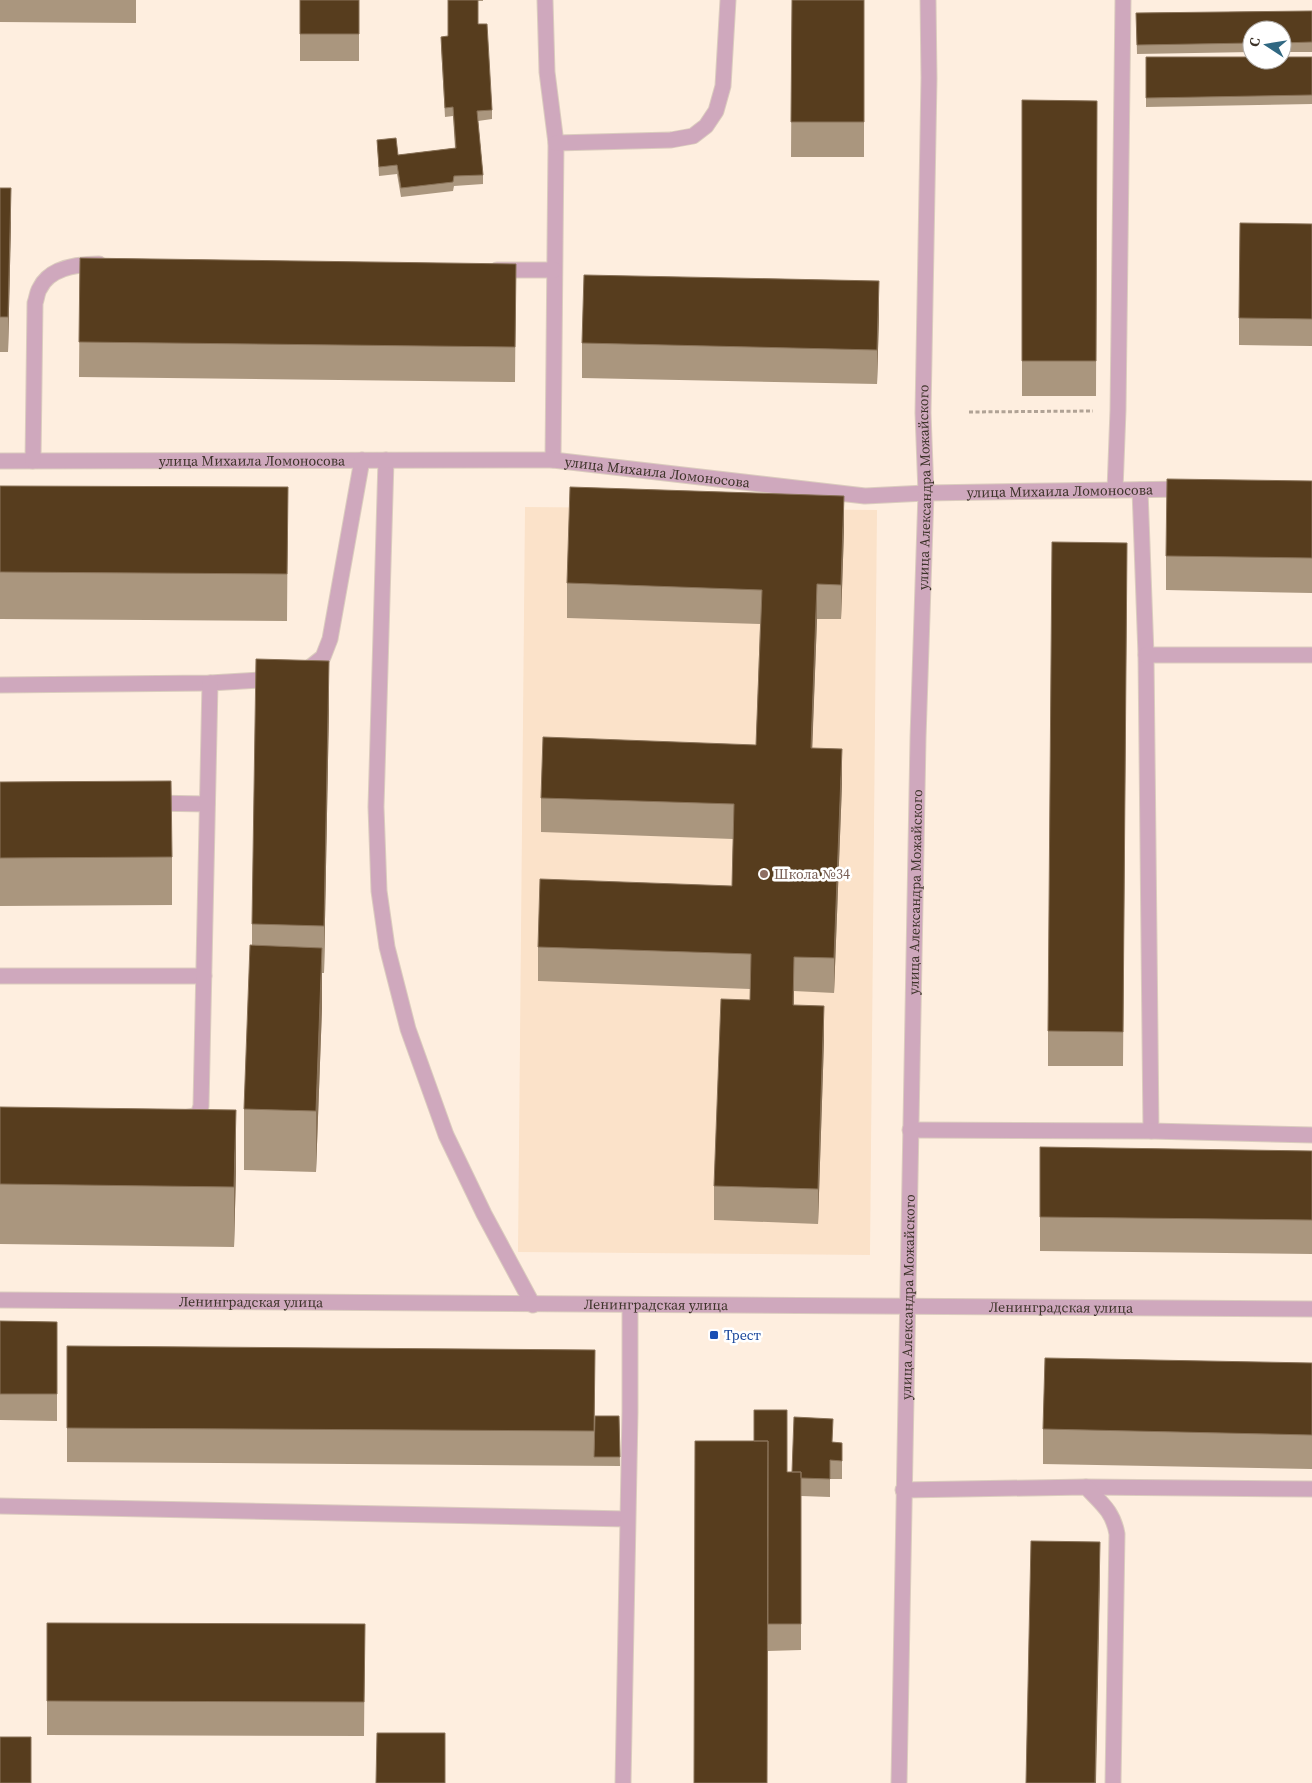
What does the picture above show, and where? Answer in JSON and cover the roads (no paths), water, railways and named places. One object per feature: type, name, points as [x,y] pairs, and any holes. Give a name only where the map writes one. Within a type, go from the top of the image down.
[{"type":"street","points":[[545,0],[547,72],[556,143],[553,460]]},
{"type":"street","points":[[556,143],[671,140],[693,136],[706,126],[716,111],[723,86],[728,0]]},
{"type":"street","name":"улица Александра Можайского","points":[[898,1783],[917,748],[926,493],[924,413],[929,78],[928,0]]},
{"type":"street","points":[[1115,490],[1118,410],[1123,0]]},
{"type":"street","points":[[33,461],[35,303],[40,287],[50,275],[64,269],[82,264],[111,264]]},
{"type":"street","points":[[486,270],[554,270]]},
{"type":"street","points":[[0,684],[210,682],[282,679],[297,676],[308,670],[323,657],[330,639],[362,460]]},
{"type":"street","points":[[386,460],[376,808],[379,891],[387,947],[408,1029],[446,1135],[484,1214],[533,1305]]},
{"type":"street","name":"улица Михаила Ломоносова","points":[[0,461],[553,460],[865,496],[926,493],[1197,489]]},
{"type":"street","points":[[1140,490],[1146,655],[1151,1131]]},
{"type":"street","points":[[1146,655],[1312,655]]},
{"type":"street","points":[[168,1118],[188,1118],[198,1115],[201,1106],[210,682]]},
{"type":"street","points":[[138,803],[207,804]]},
{"type":"street","points":[[0,976],[204,976]]},
{"type":"street","points":[[910,1130],[1151,1131],[1312,1135]]},
{"type":"street","name":"Ленинградская улица","points":[[0,1300],[1312,1310]]},
{"type":"street","points":[[624,1783],[630,1306]]},
{"type":"street","points":[[904,1490],[1086,1487],[1312,1489]]},
{"type":"street","points":[[1086,1487],[1109,1511],[1117,1534],[1112,1783]]},
{"type":"street","points":[[0,1506],[627,1519]]},
{"type":"place","name":"Школа №34","points":[[764,874]]},
{"type":"place","name":"Трест","points":[[714,1335]]}]
